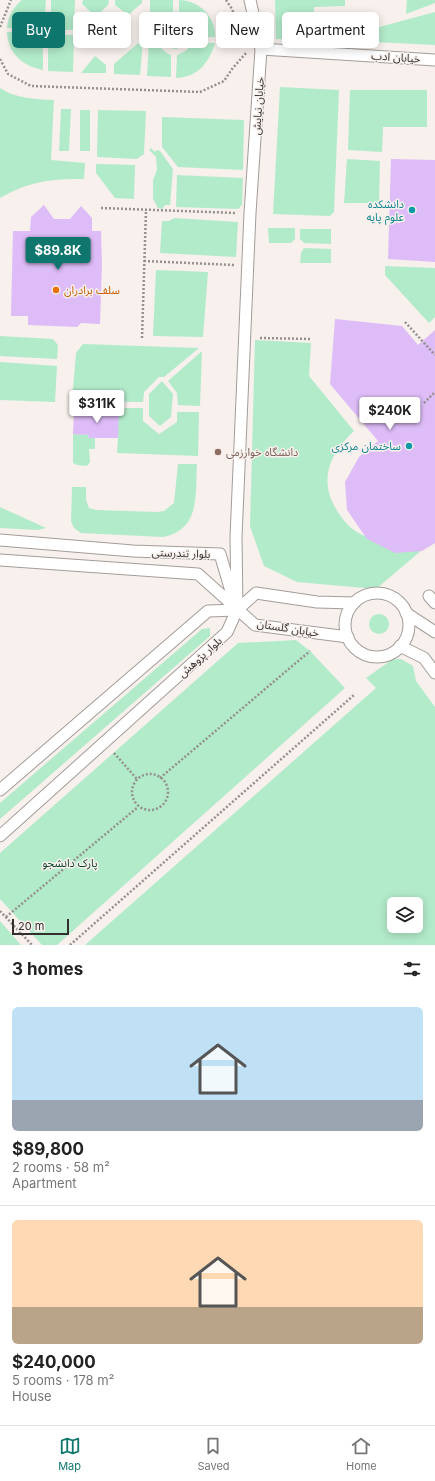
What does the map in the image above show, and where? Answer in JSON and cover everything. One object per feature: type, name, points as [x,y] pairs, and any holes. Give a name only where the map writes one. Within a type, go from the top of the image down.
[{"type":"lane","name":"خیابان نیایش","points":[[237,610],[236,537],[250,213],[262,49],[250,0]]},
{"type":"lane","name":"خیابان ادب","points":[[262,49],[435,60]]},
{"type":"lane","name":"بلوار تندرستی","points":[[0,540],[133,551],[220,554],[237,610]]},
{"type":"lane","name":"بلوار تندرستی","points":[[0,560],[198,574],[237,610]]},
{"type":"lane","points":[[0,790],[208,611],[237,610],[256,593],[317,602],[354,603]]},
{"type":"lane","points":[[369,594],[387,594],[402,605],[406,612],[409,621],[406,639],[393,652],[385,655],[367,655],[352,644],[348,637],[346,619],[348,610],[361,597],[369,594]]},
{"type":"lane","name":"خیابان گلستان","points":[[237,610],[254,624],[348,637]]},
{"type":"lane","name":"بلوار پژوهش","points":[[0,836],[228,632],[237,610]]},
{"type":"lane","points":[[406,612],[435,632]]},
{"type":"lane","points":[[400,646],[424,658],[435,673]]},
{"type":"path","points":[[0,27],[10,0]]},
{"type":"path","points":[[0,59],[8,74],[31,86],[200,92],[224,82],[244,54],[262,49]]},
{"type":"path","points":[[101,208],[250,213]]},
{"type":"path","points":[[142,338],[146,210]]},
{"type":"path","points":[[144,261],[248,266]]},
{"type":"path","points":[[405,322],[435,356]]},
{"type":"path","points":[[245,337],[312,339]]},
{"type":"path","points":[[424,403],[435,392]]},
{"type":"path","points":[[160,778],[310,651]]},
{"type":"path","points":[[70,945],[354,695]]},
{"type":"path","points":[[114,753],[137,779]]},
{"type":"path","points":[[147,774],[154,774],[160,778],[165,783],[168,790],[164,803],[159,808],[152,810],[145,810],[138,807],[132,795],[132,788],[137,779],[147,774]]},
{"type":"path","points":[[6,917],[138,807]]},
{"type":"path","points":[[0,911],[32,945]]},
{"type":"green space","points":[[22,0],[46,0],[45,12],[12,12]]},
{"type":"green space","points":[[51,0],[75,0],[73,30],[65,30],[65,12],[51,12]]},
{"type":"green space","points":[[83,0],[109,0],[108,5],[101,12],[91,12],[82,4]]},
{"type":"green space","points":[[115,0],[142,0],[142,3],[131,12],[124,12],[115,5]]},
{"type":"green space","points":[[150,0],[173,0],[173,12],[150,12]]},
{"type":"green space","points":[[179,0],[193,3],[206,12],[179,12]]},
{"type":"green space","points":[[275,0],[345,0],[345,6],[314,7],[314,12],[282,12],[282,39],[276,39]]},
{"type":"green space","points":[[407,0],[435,0],[435,3],[406,14]]},
{"type":"green space","points":[[12,12],[12,28],[7,28],[8,20]]},
{"type":"green space","points":[[435,12],[435,45],[379,42],[379,27]]},
{"type":"green space","points":[[208,16],[213,23],[215,37],[208,37]]},
{"type":"green space","points":[[7,32],[12,32],[12,48],[43,48],[43,70],[29,65],[18,58],[10,47]]},
{"type":"green space","points":[[65,35],[73,35],[73,72],[48,71],[48,48],[65,48]]},
{"type":"green space","points":[[139,42],[139,48],[142,48],[140,75],[114,74],[114,64]]},
{"type":"green space","points":[[208,43],[215,43],[213,50],[202,68],[191,75],[176,78],[177,55],[188,48],[208,48]]},
{"type":"green space","points":[[149,48],[162,48],[166,53],[171,55],[171,77],[147,76]]},
{"type":"green space","points":[[95,56],[106,65],[106,73],[81,73]]},
{"type":"green space","points":[[280,87],[339,90],[334,212],[330,216],[273,214]]},
{"type":"green space","points":[[0,88],[6,92],[33,99],[54,100],[51,160],[85,163],[84,179],[40,182],[11,192],[0,198]]},
{"type":"green space","points":[[350,90],[427,90],[427,127],[383,127],[382,152],[348,150]]},
{"type":"green space","points":[[61,109],[71,109],[69,151],[59,151]]},
{"type":"green space","points":[[80,110],[90,110],[90,151],[80,151]]},
{"type":"green space","points":[[98,110],[146,111],[144,154],[137,159],[97,157]]},
{"type":"green space","points":[[162,117],[244,120],[243,170],[178,167],[162,147]]},
{"type":"green space","points":[[151,148],[155,152],[157,150],[160,151],[173,169],[170,205],[165,205],[162,209],[158,208],[153,199],[153,180],[157,170],[156,157],[149,150]]},
{"type":"green space","points":[[347,159],[380,161],[379,203],[344,203]]},
{"type":"green space","points":[[96,164],[135,165],[134,199],[115,198],[96,173]]},
{"type":"green space","points":[[177,175],[243,178],[242,205],[238,209],[176,207]]},
{"type":"green space","points":[[174,218],[238,222],[236,257],[160,253],[162,221],[169,221]]},
{"type":"green space","points":[[268,228],[295,228],[295,239],[291,243],[269,243]]},
{"type":"green space","points":[[300,229],[331,229],[331,244],[304,243],[300,239]]},
{"type":"green space","points":[[304,248],[331,249],[331,263],[300,263],[301,253]]},
{"type":"green space","points":[[385,266],[435,268],[435,317],[429,323],[385,275]]},
{"type":"green space","points":[[156,270],[208,272],[203,337],[153,336]]},
{"type":"green space","points":[[0,336],[53,339],[58,345],[57,359],[0,356]]},
{"type":"green space","points":[[255,340],[311,343],[309,376],[354,431],[345,440],[332,460],[327,481],[333,503],[345,522],[357,532],[372,538],[389,540],[435,539],[376,589],[297,582],[264,566],[250,526]]},
{"type":"green space","points":[[83,344],[199,348],[164,377],[159,377],[144,392],[143,402],[72,401],[76,353]]},
{"type":"green space","points":[[202,351],[200,406],[178,405],[177,393],[168,381]]},
{"type":"green space","points":[[0,362],[57,366],[55,402],[0,400]]},
{"type":"green space","points":[[162,381],[173,394],[171,417],[160,426],[149,416],[149,394]]},
{"type":"green space","points":[[118,408],[143,408],[143,421],[159,434],[177,422],[177,412],[199,412],[198,456],[117,453]]},
{"type":"green space","points":[[73,434],[88,435],[89,438],[95,438],[95,449],[89,449],[90,462],[87,466],[73,463]]},
{"type":"green space","points":[[178,464],[197,464],[194,509],[190,519],[184,527],[175,533],[163,537],[81,533],[74,528],[71,521],[72,487],[86,487],[86,500],[89,508],[96,510],[164,511],[174,503]]},
{"type":"green space","points":[[0,507],[46,528],[38,530],[0,528]]},
{"type":"green space","points":[[379,614],[386,617],[389,624],[386,631],[379,634],[372,631],[369,624],[372,617]]},
{"type":"green space","points":[[210,628],[210,636],[0,819],[0,803],[202,629]]},
{"type":"green space","name":"پارک دانشجو","points":[[296,640],[310,651],[345,688],[57,945],[42,945],[0,899],[0,853],[238,643]]},
{"type":"green space","points":[[393,659],[401,659],[413,666],[416,681],[435,707],[435,945],[85,945],[376,688],[366,678]]},
{"type":"green space","points":[[0,921],[21,945],[0,945]]},
{"type":"building","name":"دانشکده علوم پایه","points":[[391,159],[435,160],[435,262],[388,259]]},
{"type":"building","name":"سلف برادران","points":[[44,205],[54,219],[70,219],[81,206],[92,218],[92,231],[101,231],[102,264],[100,324],[81,323],[77,327],[28,325],[28,316],[11,316],[13,231],[30,231],[31,217]]},
{"type":"building","name":"ساختمان مرکزی","points":[[335,319],[402,326],[418,345],[435,330],[435,543],[422,551],[395,553],[367,539],[347,510],[345,482],[359,457],[378,441],[330,384]]},
{"type":"building","points":[[74,412],[119,412],[118,438],[89,438],[88,435],[73,434]]},
{"type":"place","name":"دانشکده علوم پایه","points":[[412,210]]},
{"type":"place","name":"سلف برادران","points":[[56,290]]},
{"type":"place","name":"ساختمان مرکزی","points":[[409,446]]},
{"type":"place","name":"دانشگاه خوارزمی","points":[[218,452]]}]
